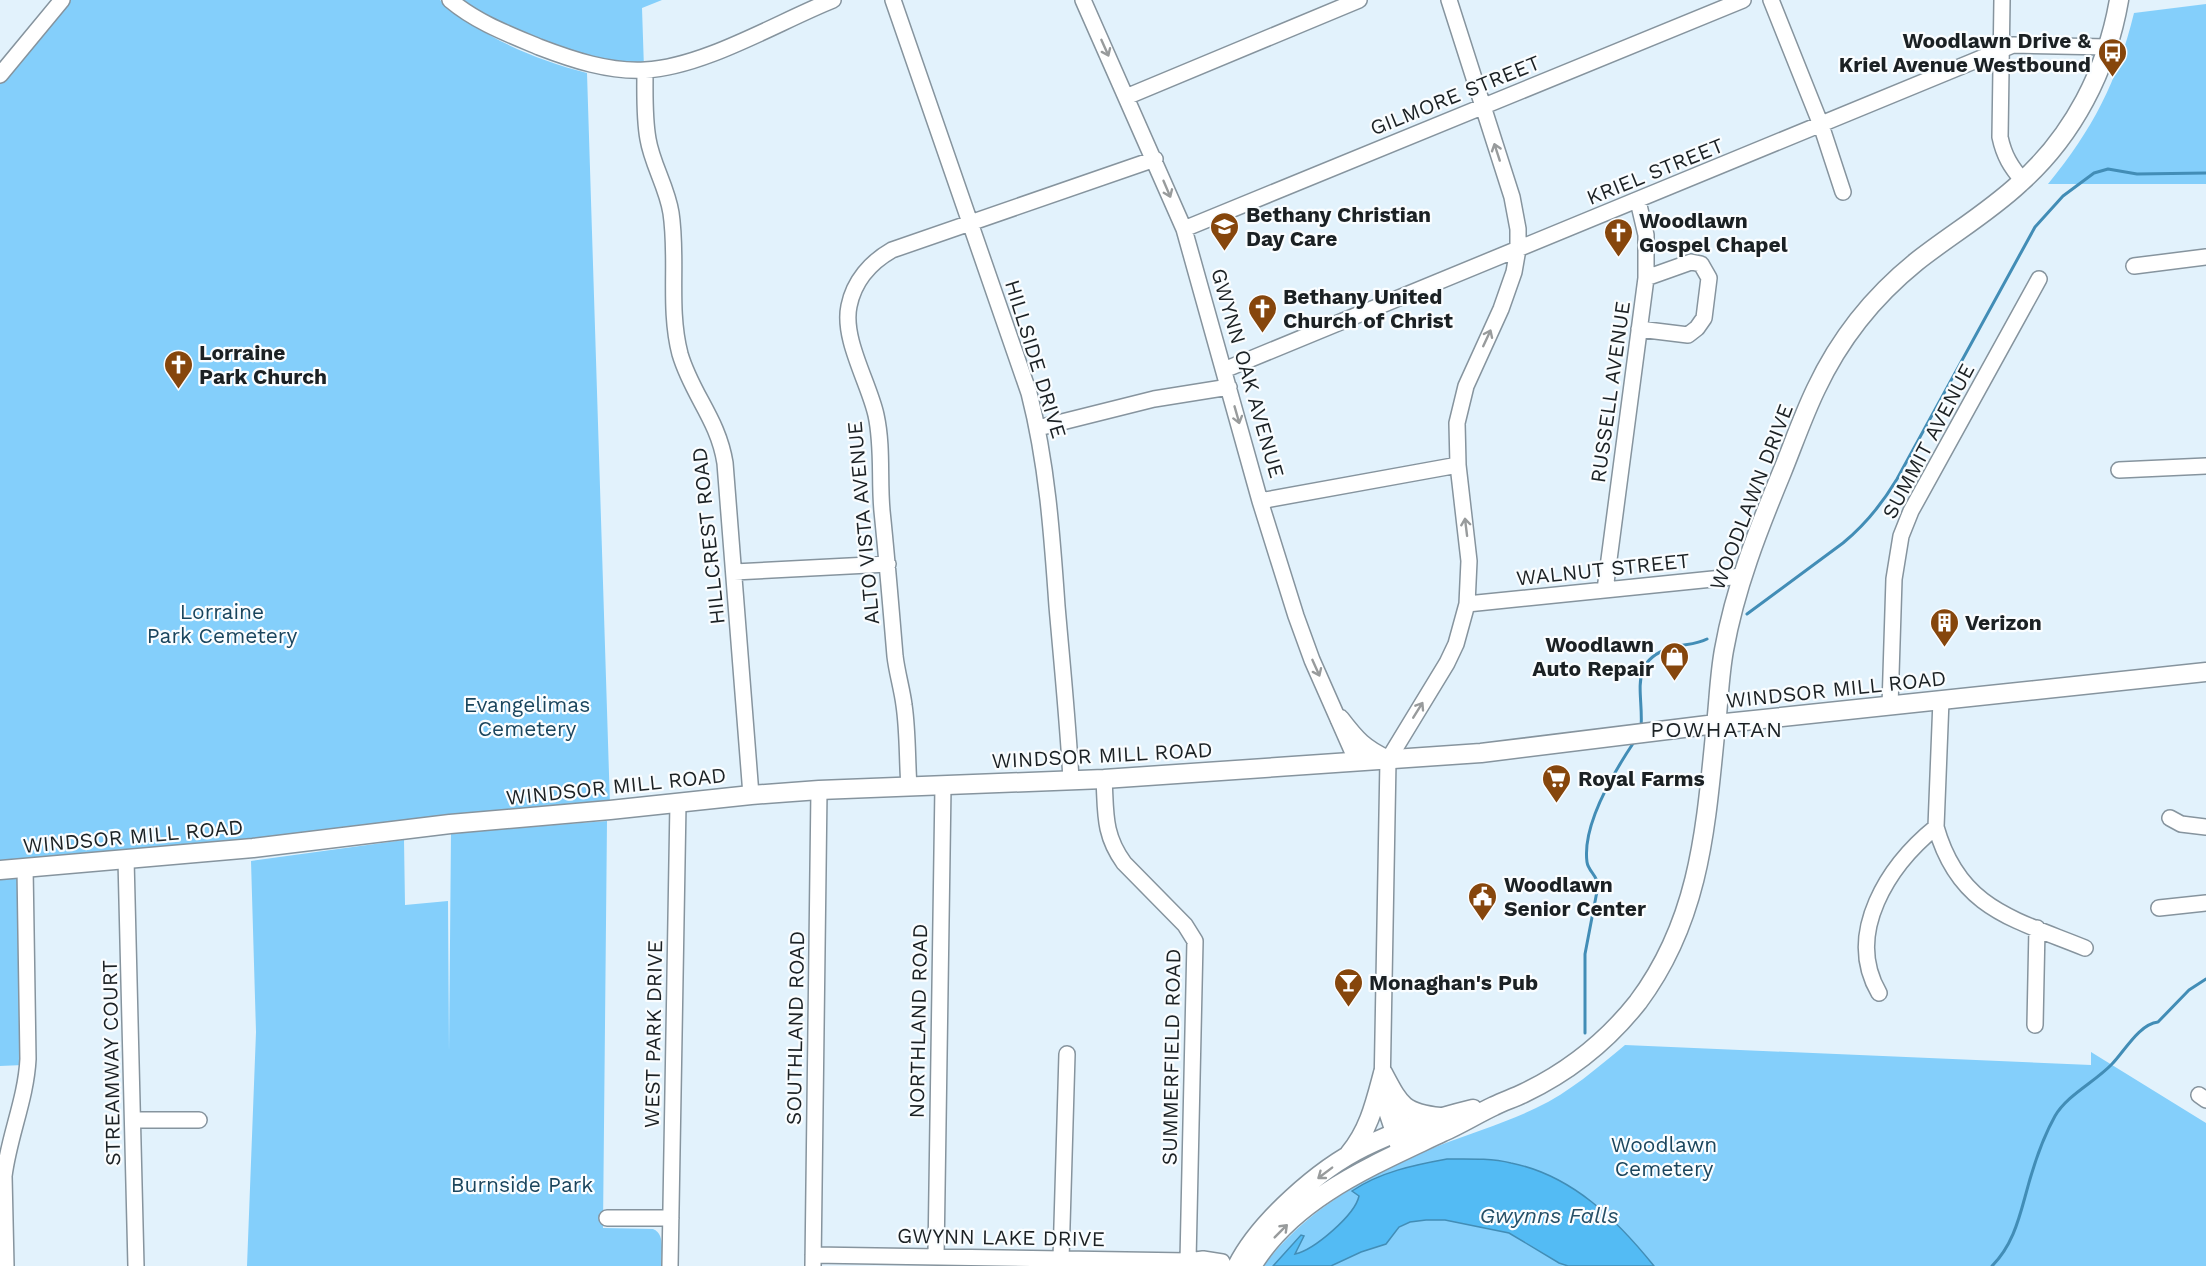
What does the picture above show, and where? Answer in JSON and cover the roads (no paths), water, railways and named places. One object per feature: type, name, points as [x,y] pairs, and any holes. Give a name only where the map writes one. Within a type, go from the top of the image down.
[{"type":"main road","name":"WOODLAWN DRIVE","points":[[1402,1141],[1446,1131],[1554,1077],[1584,1056],[1621,1022],[1656,975],[1682,925],[1692,890],[1704,833],[1723,654],[1742,576],[1815,392],[1863,314],[1915,263],[2002,199],[2043,161],[2076,115],[2093,85],[2108,47],[2119,0]]},
{"type":"main road","name":"WINDSOR MILL ROAD","points":[[0,870],[253,848],[450,824],[752,795],[819,790],[1104,779],[1481,753],[1716,724],[2206,672]]},
{"type":"main road","points":[[1340,719],[1358,743],[1369,752],[1388,760]]},
{"type":"main road","points":[[1383,1073],[1402,1105],[1420,1115],[1442,1117]]},
{"type":"main road","points":[[1237,1266],[1255,1236],[1271,1218],[1299,1193],[1346,1158],[1365,1131],[1383,1073]]},
{"type":"main road","name":"WOODLAWN DRIVE","points":[[1402,1141],[1442,1117],[1493,1106]]},
{"type":"main road","points":[[1346,1158],[1402,1141]]},
{"type":"main road","points":[[1252,1266],[1277,1235],[1310,1205],[1402,1141]]},
{"type":"street","points":[[0,75],[62,0]]},
{"type":"street","points":[[450,0],[491,26],[543,48],[606,68],[645,70],[669,67],[696,59],[834,0]]},
{"type":"street","name":"HILLSIDE DRIVE","points":[[893,0],[1029,393],[1038,428],[1048,490],[1067,700],[1071,780]]},
{"type":"street","name":"GWYNN OAK AVENUE","points":[[1083,0],[1184,229],[1260,501],[1296,616],[1312,660],[1340,719],[1357,762]]},
{"type":"street","points":[[1126,97],[1359,0]]},
{"type":"street","points":[[1402,1141],[1384,1104],[1388,760],[1447,663],[1456,644],[1467,604],[1469,561],[1458,465],[1457,431],[1460,407],[1475,363],[1508,291],[1518,249],[1518,229],[1512,196],[1449,0]]},
{"type":"street","name":"GILMORE STREET","points":[[1184,229],[1743,0]]},
{"type":"street","points":[[1771,0],[1821,125],[1843,192]]},
{"type":"street","points":[[2002,0],[2001,144],[2008,164],[2023,181]]},
{"type":"street","name":"KRIEL STREET","points":[[1224,370],[2013,45],[2108,47]]},
{"type":"street","name":"HILLCREST ROAD","points":[[645,70],[648,138],[671,211],[677,340],[684,367],[722,444],[752,795]]},
{"type":"street","name":"ALTO VISTA AVENUE","points":[[909,787],[904,706],[895,660],[882,506],[878,424],[850,333],[849,306],[860,279],[880,256],[892,250],[1155,159]]},
{"type":"street","name":"RUSSELL AVENUE","points":[[1605,590],[1646,278],[1647,235],[1638,201]]},
{"type":"street","points":[[2134,266],[2206,257]]},
{"type":"street","points":[[1639,329],[1688,334],[1697,328],[1704,318],[1709,278],[1701,264],[1691,262],[1646,278]]},
{"type":"street","name":"SUMMIT AVENUE","points":[[1890,706],[1894,579],[1901,536],[1911,511],[2039,279]]},
{"type":"street","points":[[1038,428],[1154,399],[1229,387]]},
{"type":"street","points":[[1260,501],[1458,465]]},
{"type":"street","points":[[2119,470],[2206,466]]},
{"type":"street","points":[[734,572],[888,564]]},
{"type":"street","name":"WALNUT STREET","points":[[1467,604],[1742,576]]},
{"type":"street","points":[[1941,700],[1936,826],[1950,866],[1964,884],[1989,906],[2085,948]]},
{"type":"street","name":"SUMMERFIELD ROAD","points":[[1104,779],[1107,827],[1115,851],[1185,925],[1195,941],[1191,1263]]},
{"type":"street","name":"NORTHLAND ROAD","points":[[936,1256],[943,786]]},
{"type":"street","name":"SOUTHLAND ROAD","points":[[813,1261],[819,790]]},
{"type":"street","name":"WEST PARK DRIVE","points":[[670,1266],[678,803]]},
{"type":"street","points":[[2170,818],[2181,824],[2206,827]]},
{"type":"street","points":[[1880,993],[1869,968],[1867,953],[1867,938],[1876,903],[1884,885],[1906,854],[1936,826]]},
{"type":"street","name":"STREAMWAY COURT","points":[[126,859],[136,1266]]},
{"type":"street","points":[[6,1266],[4,1176],[27,1077],[26,867]]},
{"type":"street","points":[[2159,908],[2206,903]]},
{"type":"street","points":[[2035,1025],[2037,928]]},
{"type":"street","points":[[1061,1259],[1067,1054]]},
{"type":"street","points":[[133,1120],[199,1120]]},
{"type":"street","points":[[607,1218],[671,1218]]},
{"type":"street","name":"GWYNN LAKE DRIVE","points":[[813,1261],[936,1256],[1191,1263],[1203,1259],[1222,1262],[1224,1266]]},
{"type":"water","name":"Gwynns Falls","points":[[1447,1159],[1503,1161],[1533,1169],[1554,1178],[1592,1202],[1609,1216],[1654,1266],[1568,1266],[1509,1233],[1445,1220],[1426,1220],[1410,1222],[1399,1227],[1386,1244],[1361,1252],[1331,1266],[1273,1266],[1301,1235],[1304,1236],[1295,1254],[1312,1246],[1333,1231],[1356,1204],[1359,1196],[1352,1191],[1363,1184],[1386,1174]]},
{"type":"waterway","points":[[1747,614],[1843,543],[1859,529],[1879,505],[1897,479],[2035,227],[2063,196],[2094,173],[2108,169],[2137,174],[2206,173]]},
{"type":"waterway","points":[[1641,728],[1640,680],[1648,662],[1657,654],[1670,648],[1707,639]]},
{"type":"waterway","points":[[1585,1033],[1585,954],[1598,886],[1587,862],[1589,832],[1601,799],[1634,742]]},
{"type":"waterway","points":[[1992,1266],[1999,1259],[2013,1234],[2041,1145],[2060,1108],[2112,1064],[2138,1033],[2158,1022],[2189,990],[2206,979]]},
{"type":"place","name":"Woodlawn Drive & Kriel Avenue Westbound","points":[[2112,78]]},
{"type":"place","name":"Bethany Christian Day Care","points":[[1225,252]]},
{"type":"place","name":"Woodlawn Gospel Chapel","points":[[1618,258]]},
{"type":"place","name":"Bethany United Church of Christ","points":[[1262,334]]},
{"type":"place","name":"Lorraine Park Church","points":[[178,390]]},
{"type":"place","name":"Verizon","points":[[1944,648]]},
{"type":"place","name":"Woodlawn Auto Repair","points":[[1675,682]]},
{"type":"place","name":"Royal Farms","points":[[1557,804]]},
{"type":"place","name":"Woodlawn Senior Center","points":[[1483,922]]},
{"type":"place","name":"Monaghan's Pub","points":[[1348,1008]]},
{"type":"district","name":"POWHATAN","points":[[1717,729]]},
{"type":"park label","name":"Lorraine Park Cemetery","points":[[222,623]]},
{"type":"park label","name":"Evangelimas Cemetery","points":[[527,716]]},
{"type":"park label","name":"Woodlawn Cemetery","points":[[1664,1156]]},
{"type":"park label","name":"Burnside Park","points":[[522,1184]]}]
